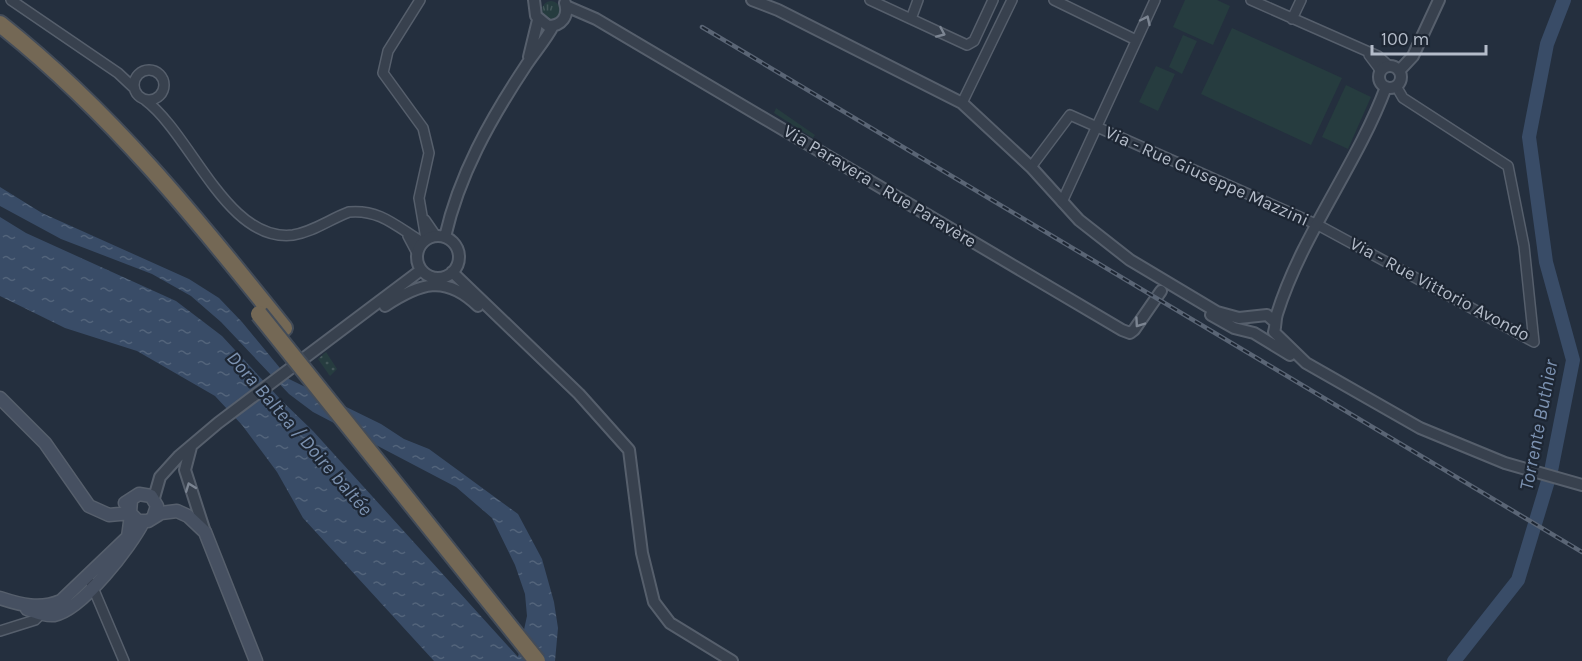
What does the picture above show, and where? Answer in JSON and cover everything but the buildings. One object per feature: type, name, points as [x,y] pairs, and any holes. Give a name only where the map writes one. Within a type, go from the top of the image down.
[{"type":"highway","points":[[0,24],[48,64],[120,134],[199,222],[549,661]]},
{"type":"highway","points":[[0,36],[29,59],[119,146],[198,236],[537,661]]},
{"type":"main road","points":[[0,398],[45,444],[81,497],[99,512],[133,505],[147,494],[155,500],[188,507],[200,516]]},
{"type":"main road","points":[[0,598],[41,614],[63,612],[131,543],[156,513],[155,500]]},
{"type":"main road","points":[[133,505],[148,520]]},
{"type":"main road","points":[[18,604],[53,605],[91,583],[128,537],[133,505]]},
{"type":"main road","points":[[148,520],[165,512],[184,513],[205,532],[256,661]]},
{"type":"street","points":[[11,0],[106,65],[134,88]]},
{"type":"street","points":[[420,0],[388,51],[383,73],[423,128],[429,153],[419,198],[421,213],[432,238]]},
{"type":"street","points":[[752,0],[778,10],[962,103],[1030,167],[1098,237],[1154,278],[1165,289],[1224,323],[1258,336],[1420,428],[1519,468],[1582,485]]},
{"type":"street","points":[[765,0],[778,10]]},
{"type":"street","points":[[870,0],[967,45],[974,41],[993,0]]},
{"type":"street","points":[[911,19],[918,0]]},
{"type":"street","points":[[962,103],[979,63],[1012,0]]},
{"type":"street","points":[[1054,0],[1136,40]]},
{"type":"street","points":[[1062,202],[1155,0]]},
{"type":"street","points":[[1251,0],[1378,56],[1401,79],[1391,86],[1372,120],[1288,284],[1275,327],[1268,338],[1258,336]]},
{"type":"street","points":[[1292,19],[1301,0]]},
{"type":"street","points":[[1391,86],[1380,82],[1390,69],[1413,56],[1438,0]]},
{"type":"street","points":[[526,66],[537,35],[536,2]]},
{"type":"street","points":[[564,3],[564,20]]},
{"type":"street","name":"Via Paravera - Rue Paravère","points":[[564,3],[583,15],[596,19],[1131,333],[1165,289]]},
{"type":"street","points":[[417,253],[432,238],[477,148],[553,26],[564,20],[583,15]]},
{"type":"street","points":[[538,20],[553,26]]},
{"type":"street","points":[[106,65],[122,72],[139,72],[150,69],[160,75],[164,82],[161,106],[173,128]]},
{"type":"street","points":[[139,72],[133,82],[138,96],[173,128],[236,211],[256,229],[268,234],[294,235],[307,232],[336,216],[358,211],[387,218],[405,232],[417,253],[421,270],[429,276],[439,278],[452,272],[459,255],[456,246],[405,232]]},
{"type":"street","name":"Via - Rue Vittorio Avondo","points":[[1318,225],[1534,342],[1524,246],[1508,165],[1403,98],[1391,86]]},
{"type":"street","points":[[145,100],[154,99],[161,94]]},
{"type":"street","name":"Via - Rue Giuseppe Mazzini","points":[[1030,167],[1070,114],[1318,225]]},
{"type":"street","points":[[1130,260],[1226,316]]},
{"type":"street","points":[[155,500],[157,484],[164,471],[191,446],[220,421],[421,270]]},
{"type":"street","points":[[452,272],[579,394],[629,450],[642,553],[654,602],[670,623],[732,661]]},
{"type":"street","points":[[1258,336],[1252,325],[1288,284]]},
{"type":"street","points":[[365,313],[385,306],[412,290],[434,285],[447,286],[460,292],[482,310],[499,318]]},
{"type":"street","points":[[1165,289],[1214,313],[1226,316],[1260,316],[1275,327],[1306,363]]},
{"type":"street","points":[[133,505],[159,470],[204,430],[220,421]]},
{"type":"street","points":[[191,446],[184,470],[205,532]]},
{"type":"street","points":[[91,583],[124,661]]},
{"type":"street","points":[[0,631],[35,620],[41,614]]},
{"type":"green space","points":[[1185,0],[1217,0],[1230,6],[1213,45],[1173,27]]},
{"type":"green space","points":[[551,1],[557,4],[560,10],[557,16],[551,19],[545,16],[542,10],[545,4]]},
{"type":"green space","points":[[1232,28],[1342,78],[1311,145],[1201,94]]},
{"type":"green space","points":[[1183,35],[1197,41],[1182,74],[1169,67]]},
{"type":"green space","points":[[1156,66],[1175,74],[1158,111],[1139,102]]},
{"type":"green space","points":[[1346,85],[1371,97],[1348,149],[1322,137]]},
{"type":"green space","points":[[776,108],[815,135],[813,138],[774,113]]},
{"type":"green space","points":[[326,352],[337,369],[330,376],[318,359]]},
{"type":"water","name":"Dora Baltea / Doire baltée","points":[[0,187],[42,213],[189,279],[219,298],[289,379],[381,424],[404,439],[429,449],[518,514],[542,559],[554,602],[558,628],[555,661],[434,661],[303,518],[277,472],[242,425],[215,396],[137,351],[65,328],[0,296],[0,217],[26,233],[176,301],[222,336],[313,431],[518,657],[527,616],[525,594],[515,565],[492,518],[456,487],[313,412],[289,394],[221,322],[191,296],[152,274],[61,239],[0,206]]},
{"type":"waterway","name":"Torrente Buthier","points":[[1454,661],[1518,580],[1551,471],[1573,360],[1546,262],[1529,137],[1547,44],[1564,0]]},
{"type":"railway","points":[[702,27],[1582,552]]}]
